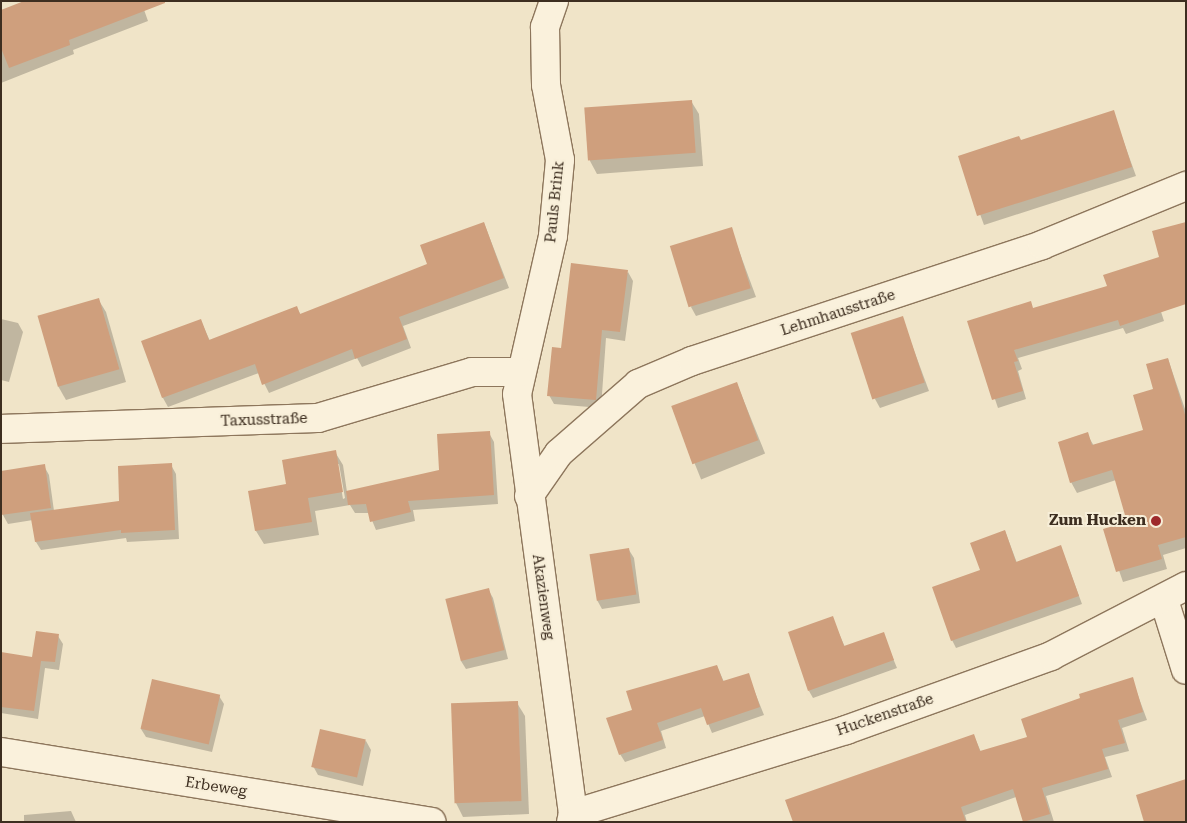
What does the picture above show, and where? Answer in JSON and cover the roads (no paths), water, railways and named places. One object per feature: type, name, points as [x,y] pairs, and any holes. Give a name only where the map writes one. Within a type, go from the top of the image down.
[{"type":"street","name":"Pauls Brink","points":[[521,372],[553,236],[560,160],[546,85],[545,28],[554,1]]},
{"type":"street","name":"Lehmhausstraße","points":[[529,496],[559,453],[638,384],[692,361],[1042,245],[1186,186]]},
{"type":"street","name":"Taxusstraße","points":[[1,429],[318,418],[472,372],[521,372]]},
{"type":"street","name":"Akazienweg","points":[[521,372],[517,394],[572,818]]},
{"type":"street","name":"Huckenstraße","points":[[572,818],[846,730],[1051,656],[1175,593]]},
{"type":"street","points":[[1175,593],[1186,670]]},
{"type":"street","name":"Erbeweg","points":[[1,752],[431,822]]},
{"type":"place","name":"Zum Hucken","points":[[1156,521]]}]
